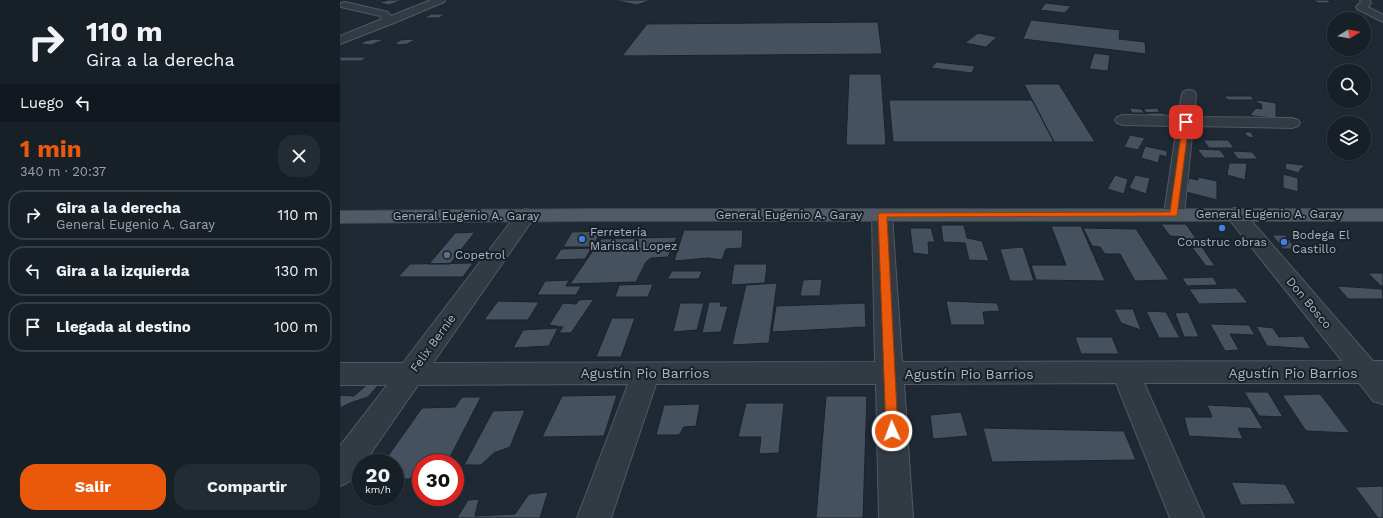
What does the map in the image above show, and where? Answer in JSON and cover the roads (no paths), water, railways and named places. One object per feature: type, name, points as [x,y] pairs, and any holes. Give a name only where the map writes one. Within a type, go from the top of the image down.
[{"type":"main road","name":"General Eugenio A. Garay","points":[[340,217],[882,214],[1383,215]]},
{"type":"street","points":[[340,40],[421,0]]},
{"type":"street","points":[[340,31],[440,0]]},
{"type":"street","points":[[1365,0],[1366,3],[1361,8],[1383,19]]},
{"type":"street","points":[[345,5],[386,17]]},
{"type":"street","points":[[1174,214],[1189,94]]},
{"type":"street","points":[[1124,120],[1292,123]]},
{"type":"street","points":[[882,214],[896,518]]},
{"type":"street","name":"Don Bosco","points":[[1235,214],[1374,372],[1383,393]]},
{"type":"street","name":"Felix Bernie","points":[[340,471],[526,215]]},
{"type":"street","name":"Agustín Pio Barrios","points":[[340,374],[1126,374],[1374,372]]},
{"type":"street","points":[[594,518],[646,373]]},
{"type":"street","points":[[1126,374],[1187,518]]},
{"type":"place","name":"Construc obras","points":[[1222,228]]},
{"type":"place","name":"Ferretería Mariscal Lopez","points":[[582,239]]},
{"type":"place","name":"Bodega El Castillo","points":[[1284,242]]},
{"type":"place","name":"Copetrol","points":[[447,255]]}]
